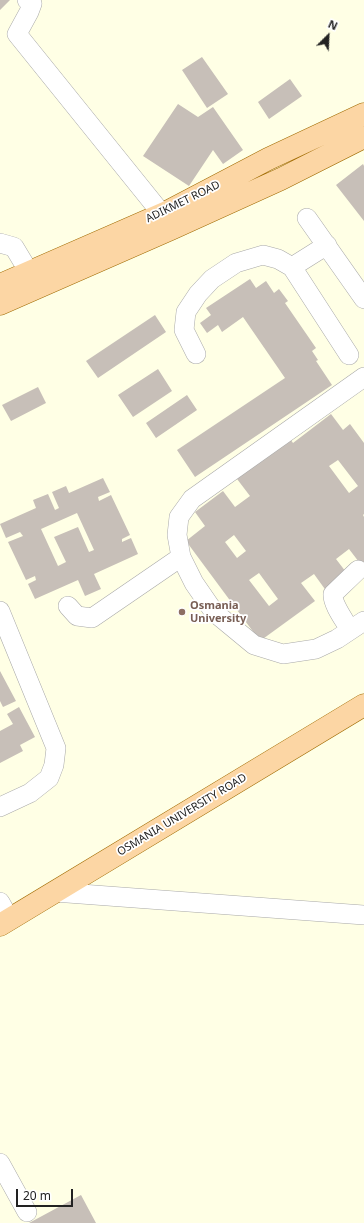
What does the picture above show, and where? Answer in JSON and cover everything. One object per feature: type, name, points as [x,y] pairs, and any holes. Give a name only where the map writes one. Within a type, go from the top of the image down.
[{"type":"main road","name":"ADIKMET ROAD","points":[[0,304],[166,222],[268,159],[364,114]]},
{"type":"main road","name":"ADIKMET ROAD","points":[[0,285],[29,272],[281,179],[364,137]]},
{"type":"main road","name":"OSMANIA UNIVERSITY ROAD","points":[[3,915],[54,892],[364,704]]},
{"type":"lane","points":[[27,0],[32,4],[17,34],[166,222]]},
{"type":"lane","points":[[308,218],[364,299]]},
{"type":"lane","points":[[0,243],[14,247],[29,272]]},
{"type":"lane","points":[[292,267],[327,245]]},
{"type":"lane","points":[[196,354],[184,330],[186,312],[198,294],[212,279],[236,263],[263,255],[278,259],[292,267],[349,355]]},
{"type":"lane","points":[[358,570],[333,594],[337,607],[357,625],[337,639],[316,649],[284,654],[254,645],[214,612],[194,583],[181,557],[177,536],[179,517],[192,499],[364,377]]},
{"type":"lane","points":[[68,606],[77,616],[92,618],[181,557]]},
{"type":"lane","points":[[0,612],[56,748],[54,765],[49,778],[30,793],[0,808]]},
{"type":"lane","points":[[54,892],[364,915]]},
{"type":"lane","points":[[0,1163],[5,1185],[28,1212]]},
{"type":"shaded area","name":"Osmania University","points":[[0,0],[364,0],[364,1223],[0,1223]]},
{"type":"building","points":[[0,0],[10,0],[0,10]]},
{"type":"building","points":[[202,57],[228,94],[207,108],[182,70]]},
{"type":"building","points":[[290,79],[302,96],[269,119],[258,102]]},
{"type":"building","points":[[178,104],[198,117],[213,107],[243,150],[223,164],[213,150],[189,186],[143,156]]},
{"type":"building","points":[[363,164],[364,166],[364,221],[336,185]]},
{"type":"building","points":[[250,279],[256,288],[266,281],[274,293],[279,289],[288,301],[285,303],[316,348],[312,351],[318,360],[316,361],[332,385],[195,477],[177,450],[285,378],[243,317],[222,332],[218,325],[207,333],[200,323],[211,315],[206,308]]},
{"type":"building","points":[[155,315],[166,332],[98,378],[86,361]]},
{"type":"building","points":[[158,369],[172,391],[133,417],[118,395]]},
{"type":"building","points":[[38,387],[46,403],[11,421],[2,405]]},
{"type":"building","points":[[187,395],[197,410],[156,438],[146,423]]},
{"type":"building","points":[[331,414],[343,430],[350,424],[364,443],[364,564],[362,566],[349,549],[336,559],[349,576],[327,592],[314,574],[301,583],[315,601],[260,641],[186,541],[205,526],[195,512],[223,491],[235,507],[250,496],[234,475],[288,436],[293,443]],"holes":[[[338,460],[358,486],[349,493],[329,466]],[[234,535],[246,551],[237,558],[225,542]],[[259,573],[278,599],[269,606],[249,580]]]},
{"type":"building","points":[[103,478],[110,492],[98,497],[99,501],[111,495],[130,535],[122,539],[122,542],[131,538],[138,554],[94,574],[101,589],[85,596],[78,580],[35,599],[28,584],[36,580],[35,576],[26,580],[8,542],[23,536],[20,532],[6,538],[0,524],[36,508],[33,500],[48,494],[55,510],[59,508],[52,492],[66,486],[69,493]],"holes":[[[77,513],[94,550],[89,552],[78,527],[54,537],[66,562],[58,566],[41,529]]]},
{"type":"building","points":[[0,671],[16,701],[3,707],[0,701]]},
{"type":"building","points":[[19,707],[35,737],[20,745],[23,751],[0,763],[0,731],[13,724],[7,714]]},
{"type":"building","points":[[81,1195],[96,1223],[29,1223]]},
{"type":"place","name":"Osmania University","points":[[182,612]]}]
